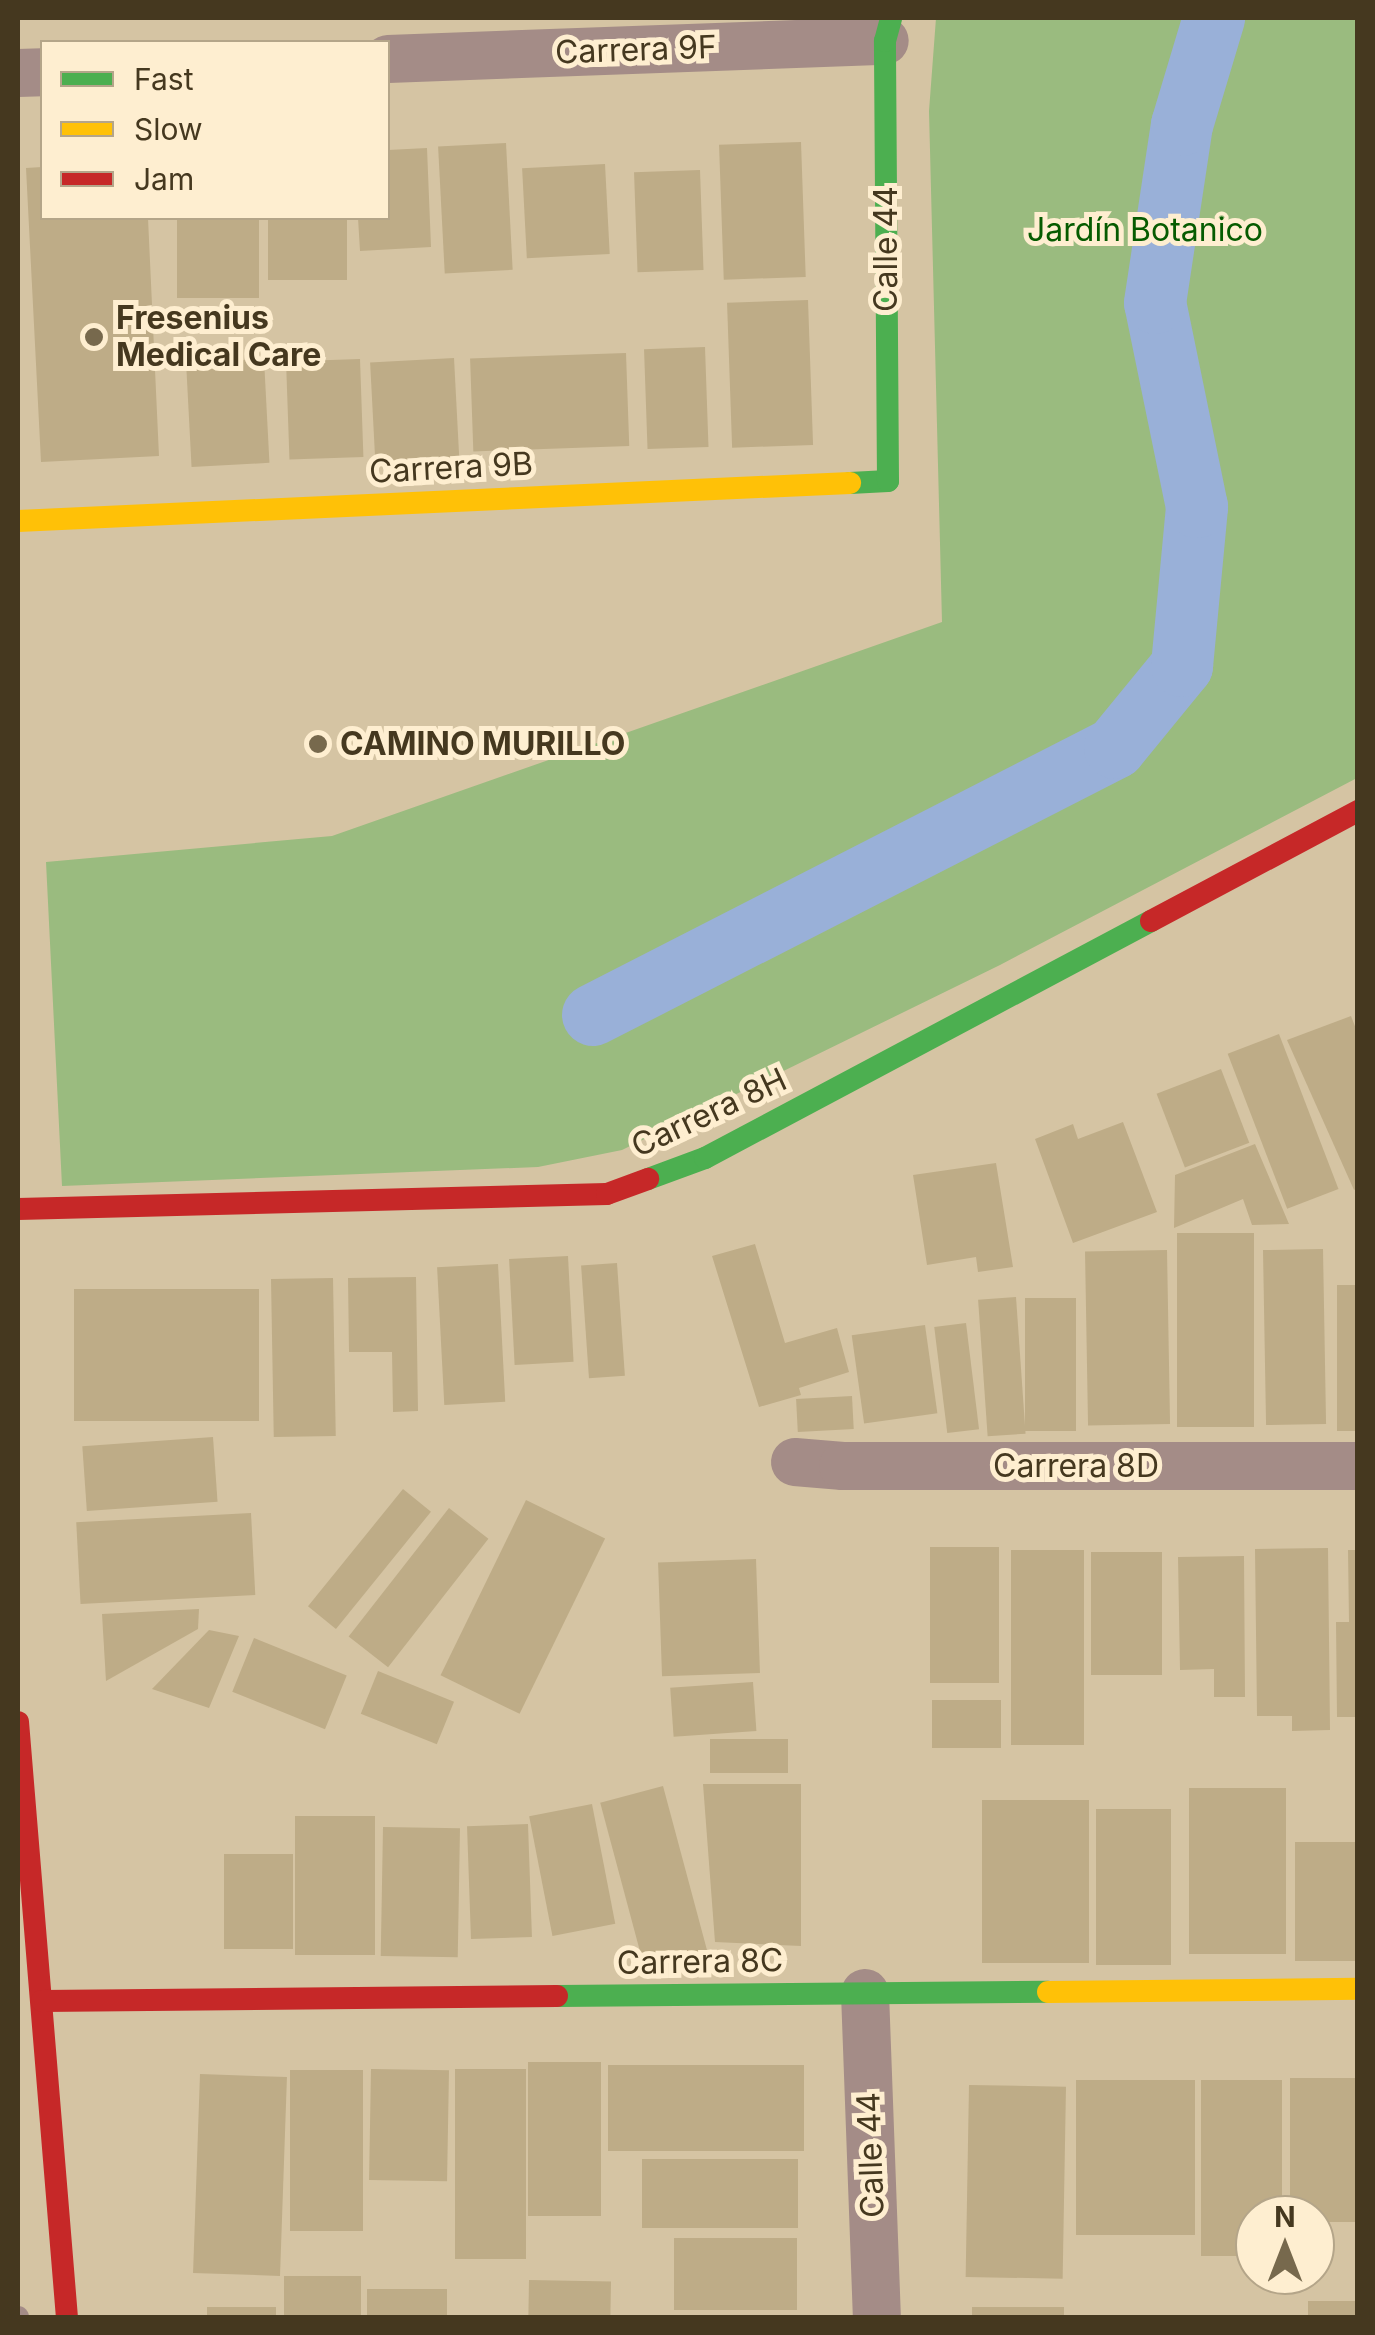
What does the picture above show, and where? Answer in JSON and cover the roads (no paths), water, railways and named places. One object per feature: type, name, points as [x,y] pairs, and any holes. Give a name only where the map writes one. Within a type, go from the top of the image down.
[{"type":"street","name":"Carrera 9F","points":[[417,45],[888,29]]},
{"type":"street","name":"Calle 44","points":[[888,29],[888,481]]},
{"type":"street","name":"Carrera 9B","points":[[18,521],[888,481]]},
{"type":"street","name":"Carrera 8H","points":[[18,1209],[607,1194],[706,1158],[1358,811]]},
{"type":"street","name":"Carrera 8D","points":[[795,1462],[844,1466],[1358,1466]]},
{"type":"street","points":[[18,1722],[67,2318]]},
{"type":"street","name":"Carrera 8C","points":[[42,2000],[1358,1989]]},
{"type":"street","name":"Calle 44","points":[[865,1992],[877,2318]]},
{"type":"waterway","points":[[593,1015],[1115,748],[1182,666],[1197,507],[1155,303],[1182,125],[1214,18]]},
{"type":"place","name":"Fresenius Medical Care","points":[[94,337]]},
{"type":"place","name":"CAMINO MURILLO","points":[[318,744]]},
{"type":"park label","name":"Jardín Botanico","points":[[1145,230]]}]
